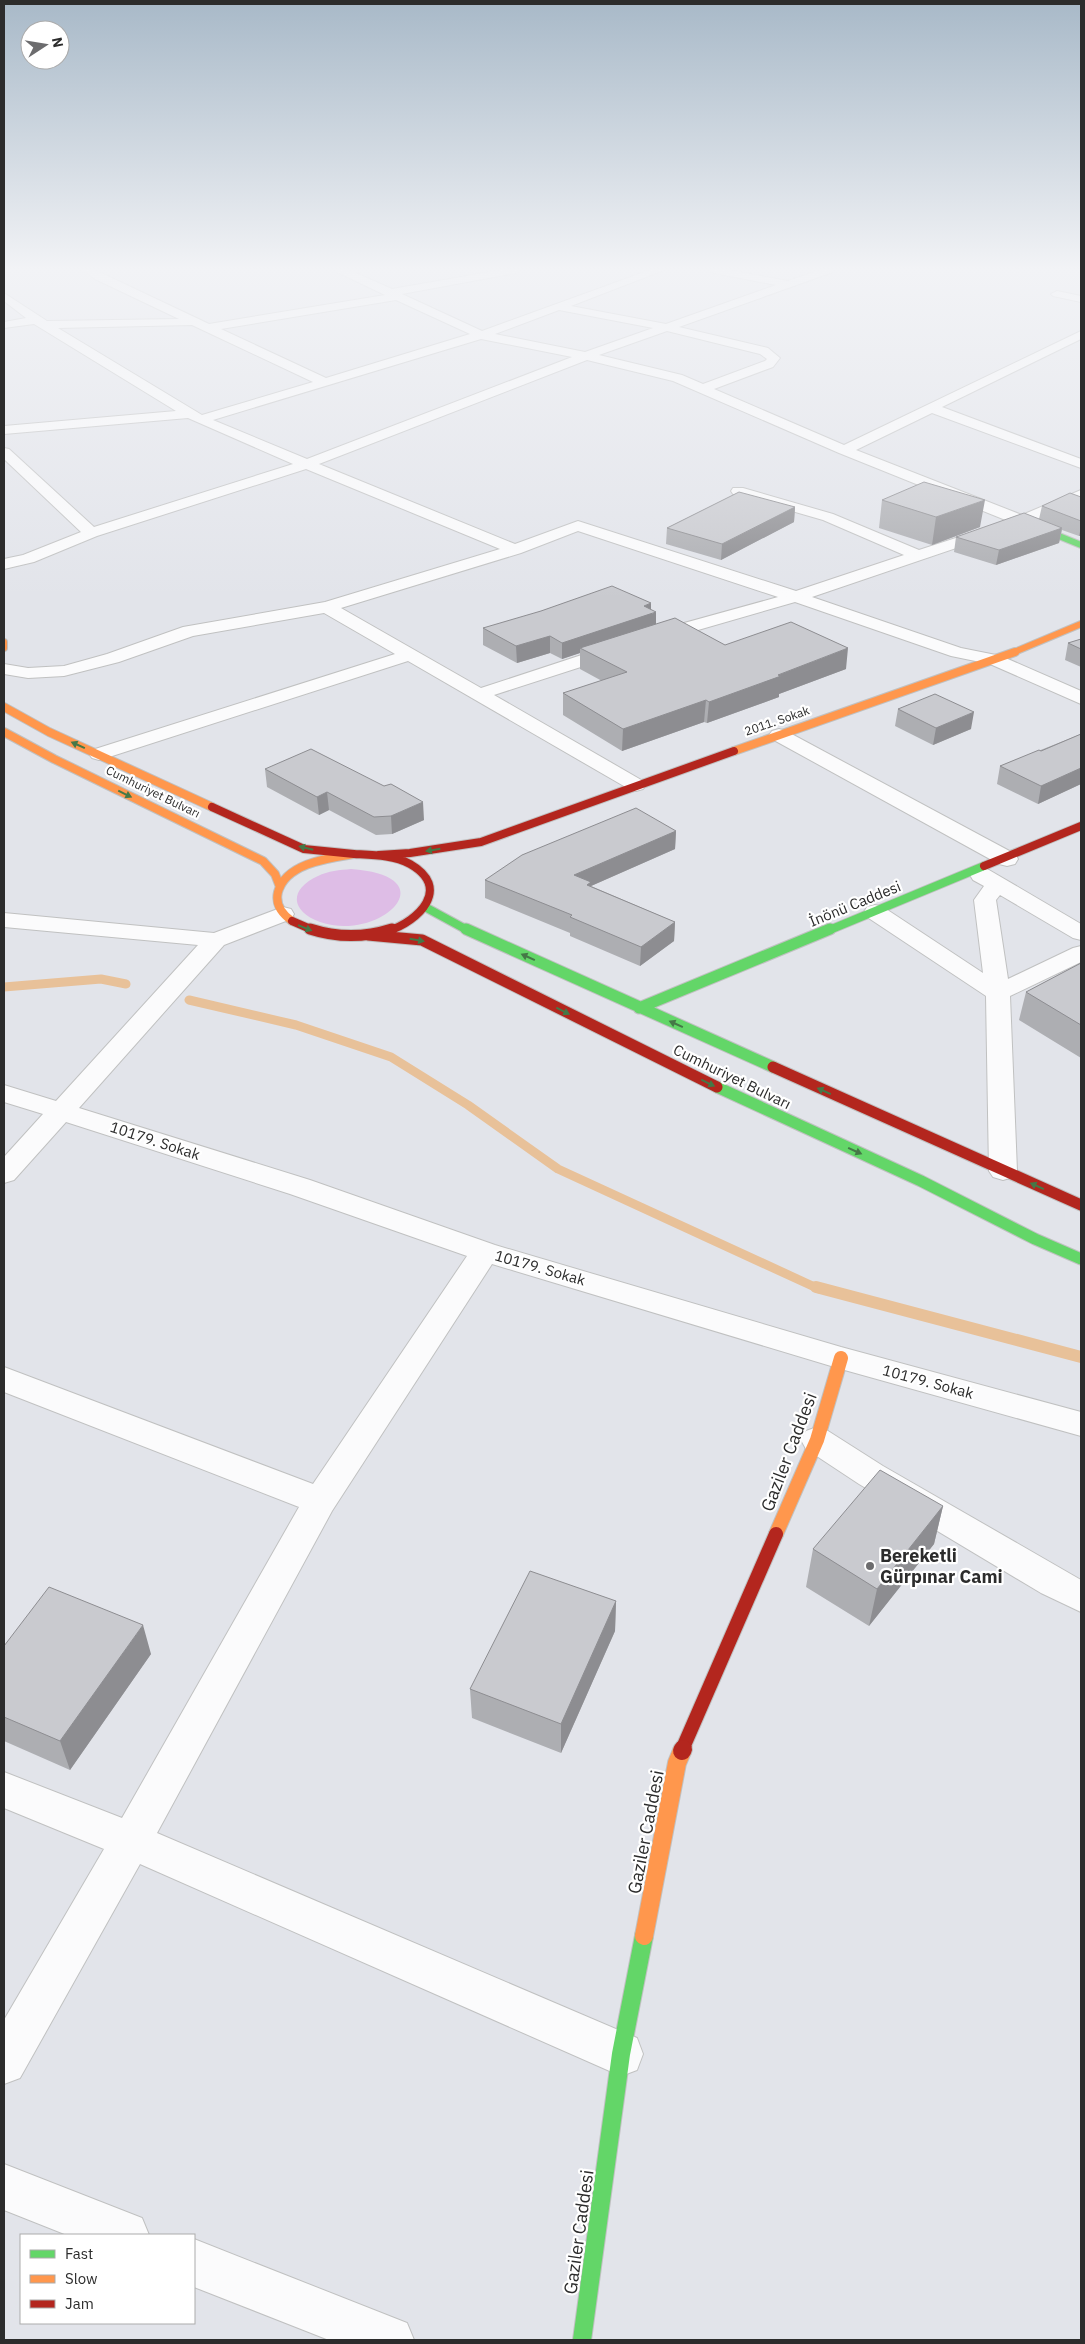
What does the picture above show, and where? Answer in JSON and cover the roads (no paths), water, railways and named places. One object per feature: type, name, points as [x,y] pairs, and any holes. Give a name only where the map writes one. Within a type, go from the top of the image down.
[{"type":"main road","points":[[1022,521],[1081,545]]},
{"type":"main road","name":"2011. Sokak","points":[[481,842],[636,785],[995,660],[1081,624]]},
{"type":"main road","points":[[4,642],[4,648]]},
{"type":"main road","points":[[4,707],[49,732],[304,849],[379,855],[410,853],[481,842]]},
{"type":"main road","name":"Cumhuriyet Bulvarı","points":[[4,732],[54,759],[263,861],[275,874],[280,887]]},
{"type":"main road","name":"İnönü Caddesi","points":[[639,1008],[875,912],[986,877],[1007,859],[1081,826]]},
{"type":"main road","points":[[457,860],[481,842]]},
{"type":"main road","points":[[354,854],[330,857],[308,864],[290,875],[280,887],[277,901],[283,914],[298,925],[318,932],[342,936],[368,934],[399,926],[412,919],[425,907],[438,879]]},
{"type":"main road","points":[[379,855],[401,860],[418,869],[428,881],[431,894]]},
{"type":"main road","points":[[425,907],[452,923],[639,1008],[1081,1205]]},
{"type":"main road","name":"Cumhuriyet Bulvarı","points":[[368,934],[422,940],[749,1103],[921,1181],[1035,1239],[1081,1259]]},
{"type":"main road","name":"Gaziler Caddesi","points":[[582,2340],[621,2054],[677,1763],[817,1440],[842,1358]]},
{"type":"street","points":[[134,379],[195,417],[515,550]]},
{"type":"street","points":[[318,379],[324,382]]},
{"type":"street","points":[[4,430],[195,417],[333,379]]},
{"type":"street","points":[[4,564],[28,559],[91,533],[307,464],[526,379]]},
{"type":"street","points":[[680,379],[844,450],[1022,521]]},
{"type":"street","points":[[702,389],[727,379]]},
{"type":"street","points":[[844,450],[990,379]]},
{"type":"street","points":[[932,408],[1081,464]]},
{"type":"street","points":[[4,452],[91,533]]},
{"type":"street","points":[[738,491],[828,517],[919,556]]},
{"type":"street","points":[[477,695],[637,643],[796,596],[919,556],[1022,521],[1081,494]]},
{"type":"street","points":[[4,669],[28,673],[64,671],[113,658],[189,631],[327,607],[515,550],[578,526],[796,596],[957,652],[995,660],[1081,698]]},
{"type":"street","points":[[327,607],[636,785]]},
{"type":"street","points":[[99,754],[410,655]]},
{"type":"street","points":[[779,735],[1007,859]]},
{"type":"street","points":[[1003,1171],[998,993],[985,900],[986,877],[1081,933]]},
{"type":"street","points":[[875,912],[998,993]]},
{"type":"street","points":[[4,920],[216,940],[283,914]]},
{"type":"street","points":[[4,1174],[216,940]]},
{"type":"street","points":[[998,993],[1081,953]]},
{"type":"street","name":"10179. Sokak","points":[[4,1092],[300,1187],[485,1252],[842,1358],[1081,1424]]},
{"type":"street","points":[[4,2062],[131,1841],[320,1501],[485,1252]]},
{"type":"street","points":[[4,1379],[320,1501]]},
{"type":"street","points":[[817,1440],[871,1476],[1081,1598]]},
{"type":"street","points":[[4,1790],[131,1841],[621,2054]]},
{"type":"street","points":[[4,2188],[121,2234]]},
{"type":"street","points":[[195,2263],[390,2340]]},
{"type":"waterway","points":[[4,987],[101,979],[126,984]]},
{"type":"waterway","points":[[189,1000],[296,1025],[391,1057],[468,1105],[558,1169],[819,1289]]},
{"type":"waterway","points":[[816,1287],[1081,1357]]},
{"type":"place","name":"Bereketli Gürpınar Cami","points":[[870,1566]]}]
